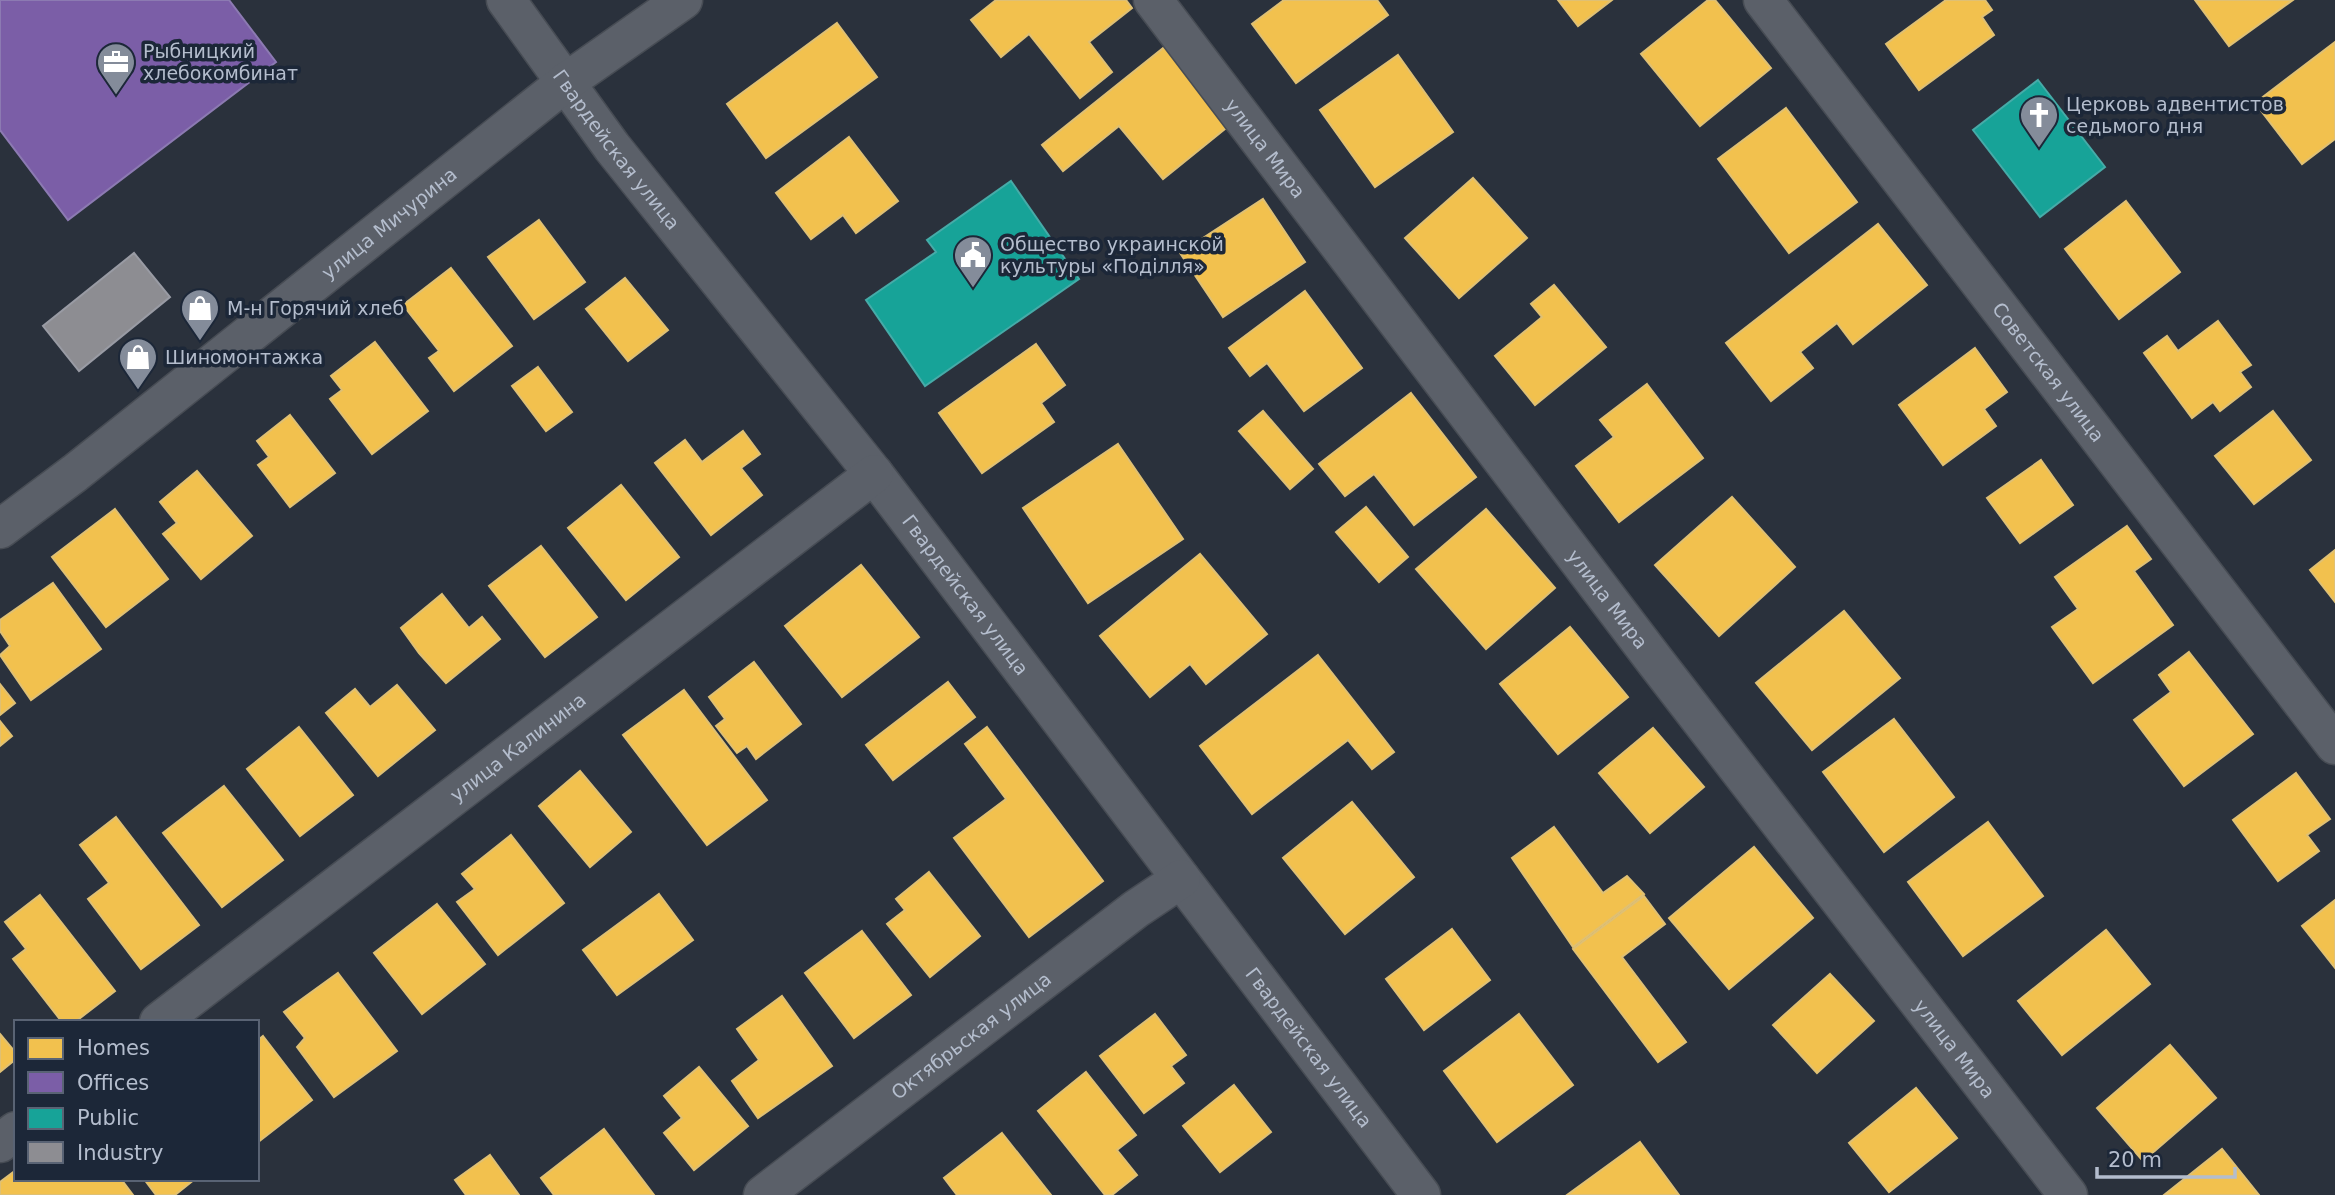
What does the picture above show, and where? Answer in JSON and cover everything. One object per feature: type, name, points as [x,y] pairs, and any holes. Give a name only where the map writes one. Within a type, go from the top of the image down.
[{"type":"street","name":"Гвардейская улица","points":[[506,0],[612,147],[874,474],[1421,1195]]},
{"type":"street","name":"улица Мичурина","points":[[0,529],[566,82],[683,0]]},
{"type":"street","name":"улица Мира","points":[[1153,0],[1655,662],[2068,1195]]},
{"type":"street","name":"Советская улица","points":[[1763,0],[2335,745]]},
{"type":"street","name":"улица Калинина","points":[[162,1020],[874,474]]},
{"type":"street","name":"Октябрьская улица","points":[[763,1195],[1136,909],[1181,879]]},
{"type":"building: Homes","points":[[996,0],[1126,0],[1132,8],[1089,42],[1112,72],[1080,98],[1029,34],[1001,57],[971,20]]},
{"type":"building: Homes","points":[[1284,0],[1377,0],[1388,15],[1296,83],[1252,24]]},
{"type":"building: Homes","points":[[1558,0],[1612,0],[1578,26]]},
{"type":"building: Homes","points":[[1708,0],[1715,0],[1771,68],[1700,126],[1641,54]]},
{"type":"building: Homes","points":[[1946,0],[1985,0],[1992,10],[1982,17],[1994,35],[1919,90],[1886,44]]},
{"type":"building: Homes","points":[[2195,0],[2293,0],[2229,46]]},
{"type":"building: Homes","points":[[837,23],[877,77],[766,158],[727,104]]},
{"type":"building: Homes","points":[[2335,42],[2335,139],[2302,164],[2255,103]]},
{"type":"building: Homes","points":[[1167,45],[1231,124],[1163,179],[1119,126],[1063,171],[1042,145]]},
{"type":"building: Homes","points":[[1398,55],[1453,132],[1375,187],[1320,110]]},
{"type":"building: Homes","points":[[1786,108],[1857,202],[1789,253],[1718,159]]},
{"type":"building: Homes","points":[[849,137],[898,201],[856,233],[843,215],[811,239],[776,193]]},
{"type":"building: Homes","points":[[1473,178],[1527,238],[1459,298],[1405,238]]},
{"type":"building: Homes","points":[[1263,199],[1305,262],[1223,317],[1180,253]]},
{"type":"building: Homes","points":[[2126,201],[2180,272],[2119,319],[2065,249]]},
{"type":"building: Homes","points":[[539,220],[585,282],[534,319],[488,257]]},
{"type":"building: Homes","points":[[1878,224],[1927,285],[1853,344],[1837,323],[1800,352],[1813,368],[1771,401],[1726,343]]},
{"type":"building: Homes","points":[[451,268],[512,346],[454,391],[429,358],[439,351],[403,305]]},
{"type":"building: Homes","points":[[625,278],[668,330],[628,361],[586,309]]},
{"type":"building: Homes","points":[[1554,285],[1606,347],[1535,405],[1495,356],[1542,317],[1531,304]]},
{"type":"building: Homes","points":[[1305,291],[1362,368],[1304,411],[1267,363],[1250,376],[1229,348]]},
{"type":"building: Homes","points":[[2218,321],[2251,365],[2240,372],[2251,387],[2220,411],[2213,402],[2192,418],[2144,353],[2167,336],[2178,351]]},
{"type":"building: Homes","points":[[375,342],[428,411],[372,454],[330,399],[342,390],[331,376]]},
{"type":"building: Homes","points":[[1036,344],[1065,385],[1041,403],[1054,422],[982,473],[939,413]]},
{"type":"building: Homes","points":[[1975,348],[2007,392],[1984,409],[1996,426],[1943,465],[1899,405]]},
{"type":"building: Homes","points":[[538,367],[572,412],[546,431],[512,386]]},
{"type":"building: Homes","points":[[1647,384],[1703,458],[1619,522],[1576,466],[1614,437],[1600,420]]},
{"type":"building: Homes","points":[[1411,393],[1476,477],[1414,525],[1374,474],[1345,496],[1319,464]]},
{"type":"building: Homes","points":[[1263,411],[1313,469],[1290,489],[1239,431]]},
{"type":"building: Homes","points":[[2273,411],[2311,460],[2254,504],[2215,456]]},
{"type":"building: Homes","points":[[290,415],[335,473],[290,507],[258,465],[269,457],[257,441]]},
{"type":"building: Homes","points":[[743,431],[760,454],[741,468],[762,495],[711,535],[655,463],[685,440],[702,462]]},
{"type":"building: Homes","points":[[1118,444],[1183,539],[1088,603],[1023,508]]},
{"type":"building: Homes","points":[[2041,460],[2073,505],[2020,543],[1987,498]]},
{"type":"building: Homes","points":[[197,471],[252,536],[201,579],[163,534],[177,523],[160,502]]},
{"type":"building: Homes","points":[[621,485],[679,557],[626,600],[568,528]]},
{"type":"building: Homes","points":[[1732,497],[1795,567],[1719,636],[1655,565]]},
{"type":"building: Homes","points":[[1366,507],[1408,557],[1379,582],[1336,532]]},
{"type":"building: Homes","points":[[115,509],[168,579],[106,627],[52,557]]},
{"type":"building: Homes","points":[[1486,509],[1555,588],[1486,649],[1416,569]]},
{"type":"building: Homes","points":[[2127,526],[2151,559],[2134,571],[2173,625],[2093,683],[2052,627],[2078,609],[2055,577]]},
{"type":"building: Homes","points":[[541,546],[597,617],[545,657],[489,586]]},
{"type":"building: Homes","points":[[2335,550],[2335,602],[2310,570]]},
{"type":"building: Homes","points":[[1200,554],[1267,634],[1206,684],[1190,664],[1150,697],[1100,636]]},
{"type":"building: Homes","points":[[861,565],[919,637],[842,697],[785,626]]},
{"type":"building: Homes","points":[[53,583],[101,649],[31,700],[0,655],[10,646],[0,631],[0,620]]},
{"type":"building: Homes","points":[[442,594],[469,628],[482,617],[500,639],[446,683],[401,628]]},
{"type":"building: Homes","points":[[1844,611],[1900,678],[1812,750],[1756,683]]},
{"type":"building: Homes","points":[[1570,627],[1628,697],[1558,754],[1500,684]]},
{"type":"building: Homes","points":[[2189,652],[2253,734],[2184,786],[2134,720],[2171,692],[2159,675]]},
{"type":"building: Homes","points":[[1318,655],[1394,752],[1372,769],[1348,740],[1252,814],[1200,746]]},
{"type":"building: Homes","points":[[754,662],[801,724],[756,759],[747,746],[737,753],[716,726],[725,719],[709,697]]},
{"type":"building: Homes","points":[[948,682],[975,717],[893,780],[866,745]]},
{"type":"building: Homes","points":[[0,684],[15,703],[0,715]]},
{"type":"building: Homes","points":[[397,685],[435,730],[378,776],[326,713],[355,689],[370,707]]},
{"type":"building: Homes","points":[[684,690],[767,800],[707,845],[623,735]]},
{"type":"building: Homes","points":[[1894,719],[1954,797],[1884,852],[1823,772]]},
{"type":"building: Homes","points":[[0,721],[12,736],[0,746]]},
{"type":"building: Homes","points":[[299,727],[353,795],[300,836],[247,769]]},
{"type":"building: Homes","points":[[987,727],[1103,881],[1029,937],[954,838],[1006,799],[965,744]]},
{"type":"building: Homes","points":[[1653,728],[1704,787],[1650,833],[1599,773]]},
{"type":"building: Homes","points":[[580,771],[631,832],[590,867],[539,806]]},
{"type":"building: Homes","points":[[2296,773],[2330,819],[2307,835],[2319,851],[2278,881],[2233,820]]},
{"type":"building: Homes","points":[[224,786],[283,860],[222,907],[163,833]]},
{"type":"building: Homes","points":[[1352,802],[1414,877],[1345,934],[1283,858]]},
{"type":"building: Homes","points":[[116,817],[199,925],[141,969],[88,899],[109,883],[80,845]]},
{"type":"building: Homes","points":[[1988,822],[2043,896],[1963,956],[1908,882]]},
{"type":"building: Homes","points":[[1554,827],[1603,893],[1627,876],[1644,894],[1573,947],[1512,858]]},
{"type":"building: Homes","points":[[511,835],[564,903],[498,955],[457,902],[475,889],[462,874]]},
{"type":"building: Homes","points":[[1754,847],[1813,918],[1729,989],[1669,918]]},
{"type":"building: Homes","points":[[929,872],[980,936],[930,977],[887,924],[905,910],[896,899]]},
{"type":"building: Homes","points":[[659,894],[693,940],[617,995],[583,950]]},
{"type":"building: Homes","points":[[40,895],[115,991],[78,1020],[60,1020],[13,959],[26,949],[5,922]]},
{"type":"building: Homes","points":[[1644,896],[1665,924],[1622,957],[1686,1042],[1658,1062],[1573,949]]},
{"type":"building: Homes","points":[[2335,900],[2335,968],[2302,926]]},
{"type":"building: Homes","points":[[437,904],[485,964],[422,1014],[374,953]]},
{"type":"building: Homes","points":[[1452,929],[1490,980],[1424,1030],[1386,979]]},
{"type":"building: Homes","points":[[2106,930],[2150,984],[2062,1055],[2018,1001]]},
{"type":"building: Homes","points":[[862,931],[911,995],[854,1038],[805,973]]},
{"type":"building: Homes","points":[[338,973],[397,1051],[334,1097],[297,1047],[305,1038],[284,1012]]},
{"type":"building: Homes","points":[[1830,974],[1874,1021],[1817,1073],[1773,1025]]},
{"type":"building: Homes","points":[[782,996],[832,1066],[758,1118],[732,1081],[759,1060],[737,1029]]},
{"type":"building: Homes","points":[[1155,1014],[1186,1055],[1171,1066],[1184,1083],[1144,1113],[1100,1056]]},
{"type":"building: Homes","points":[[1519,1014],[1573,1085],[1497,1142],[1444,1071]]},
{"type":"building: Homes","points":[[0,1034],[14,1051],[14,1061],[0,1072]]},
{"type":"building: Homes","points":[[263,1036],[312,1100],[259,1141],[259,1039]]},
{"type":"building: Homes","points":[[2170,1045],[2216,1098],[2143,1161],[2097,1108]]},
{"type":"building: Homes","points":[[699,1067],[748,1126],[694,1170],[664,1133],[682,1118],[664,1096]]},
{"type":"building: Homes","points":[[1086,1072],[1136,1135],[1117,1150],[1137,1175],[1112,1195],[1105,1195],[1038,1111]]},
{"type":"building: Homes","points":[[1234,1085],[1271,1132],[1220,1172],[1183,1126]]},
{"type":"building: Homes","points":[[1916,1088],[1957,1138],[1889,1192],[1849,1143]]},
{"type":"building: Homes","points":[[604,1129],[654,1195],[554,1195],[541,1178]]},
{"type":"building: Homes","points":[[1002,1133],[1051,1195],[957,1195],[944,1178]]},
{"type":"building: Homes","points":[[1640,1142],[1679,1195],[1567,1195]]},
{"type":"building: Homes","points":[[2222,1149],[2259,1195],[2164,1195]]},
{"type":"building: Homes","points":[[490,1155],[519,1195],[466,1195],[455,1180]]},
{"type":"building: Homes","points":[[14,1172],[14,1181],[122,1181],[133,1195],[0,1195],[0,1182]]},
{"type":"building: Homes","points":[[146,1181],[192,1181],[175,1195],[156,1195]]},
{"type":"building: Offices","name":"Рыбницкий хлебокомбинат","points":[[0,0],[229,0],[276,62],[68,220],[0,130]]},
{"type":"building: Public","name":"Церковь адвентистов седьмого дня","points":[[2038,80],[2105,167],[2040,217],[1973,130]]},
{"type":"building: Public","name":"Общество украинской культуры «Поділля»","points":[[1011,181],[1079,279],[925,386],[866,300],[936,252],[927,240]]},
{"type":"building: Industry","points":[[134,253],[170,297],[79,371],[43,326]]},
{"type":"place","name":"Рыбницкий хлебокомбинат","points":[[116,96]]},
{"type":"place","name":"Церковь адвентистов седьмого дня","points":[[2039,149]]},
{"type":"place","name":"Общество украинской культуры «Поділля»","points":[[973,289]]},
{"type":"place","name":"М-н Горячий хлеб","points":[[200,342]]},
{"type":"place","name":"Шиномонтажка","points":[[138,391]]}]
